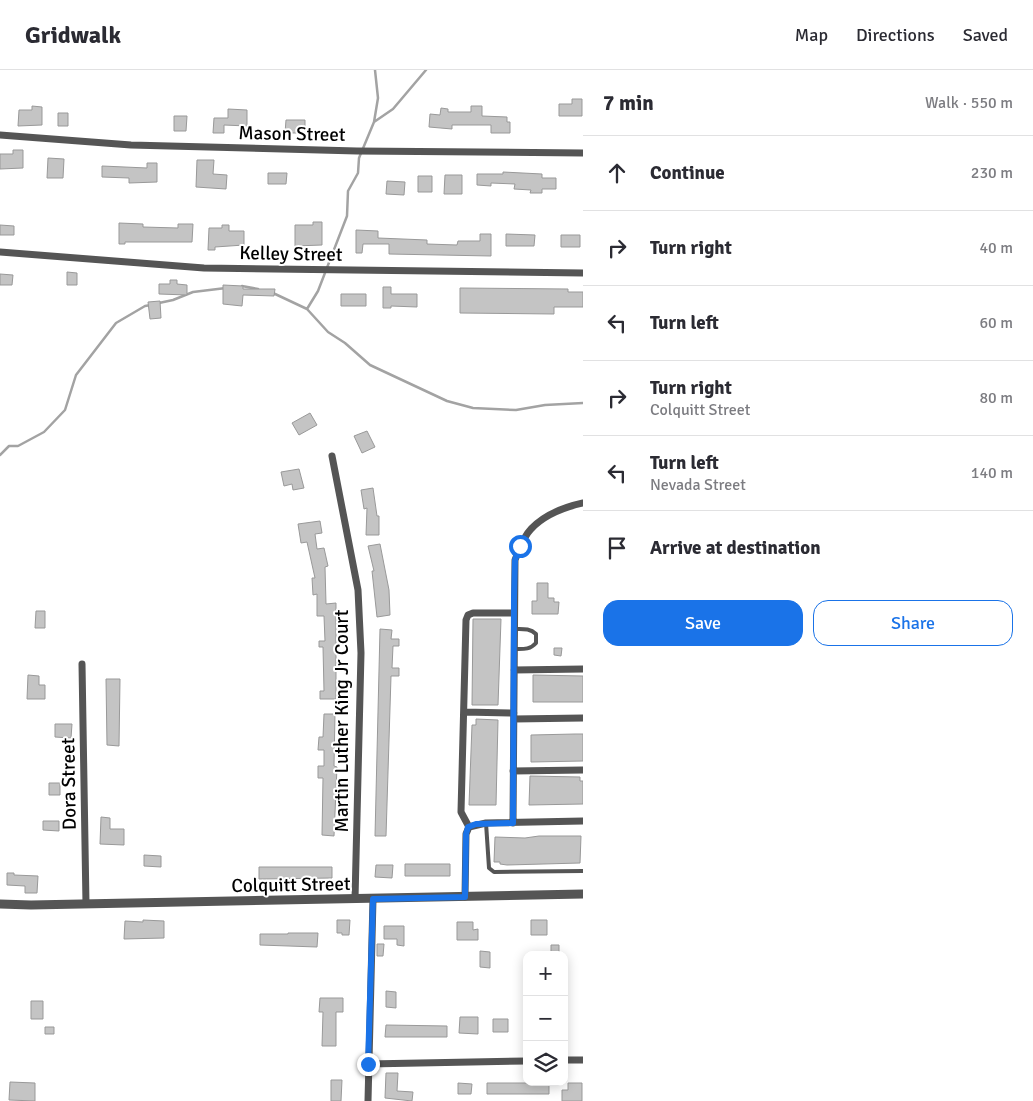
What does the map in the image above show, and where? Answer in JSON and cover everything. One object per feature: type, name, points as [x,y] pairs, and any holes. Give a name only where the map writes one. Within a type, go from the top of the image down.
[{"type":"street","name":"Mason Street","points":[[0,135],[151,146],[357,151],[583,153]]},
{"type":"street","name":"Kelley Street","points":[[0,252],[204,268],[583,273]]},
{"type":"street","name":"Martin Luther King Jr Court","points":[[332,456],[358,590],[361,653],[354,899]]},
{"type":"street","points":[[513,823],[515,560],[520,546],[530,529],[546,517],[569,506],[583,503]]},
{"type":"street","points":[[465,897],[466,834],[468,827],[461,812],[466,620],[468,615],[473,613],[514,613]]},
{"type":"street","name":"Dora Street","points":[[82,664],[86,904]]},
{"type":"street","points":[[514,670],[583,669]]},
{"type":"street","points":[[464,712],[583,718]]},
{"type":"street","points":[[513,771],[583,770]]},
{"type":"street","points":[[468,827],[486,823],[583,820]]},
{"type":"street","name":"Colquitt Street","points":[[0,904],[31,905],[583,894]]},
{"type":"street","points":[[368,1101],[373,899]]},
{"type":"street","points":[[568,1060],[583,1060]]},
{"type":"street","points":[[368,1064],[523,1061]]},
{"type":"lane","points":[[514,629],[532,631],[536,634],[536,643],[527,649],[514,649]]},
{"type":"lane","points":[[486,823],[489,868],[494,872],[583,871]]},
{"type":"building","points":[[572,99],[582,99],[582,116],[559,116],[559,104],[572,104]]},
{"type":"building","points":[[32,106],[42,107],[42,125],[18,126],[19,110],[32,110]]},
{"type":"building","points":[[471,106],[482,106],[482,116],[507,117],[507,122],[510,122],[510,133],[491,133],[491,125],[452,125],[452,129],[429,127],[430,114],[440,115],[441,108],[448,109],[448,112],[471,112]]},
{"type":"building","points":[[228,109],[247,110],[247,126],[224,125],[224,133],[213,133],[214,118],[228,118]]},
{"type":"building","points":[[58,113],[68,113],[68,126],[58,126]]},
{"type":"building","points":[[174,116],[187,116],[186,131],[174,131]]},
{"type":"building","points":[[286,120],[305,120],[305,133],[285,133]]},
{"type":"building","points":[[13,150],[23,150],[23,168],[0,169],[0,154],[13,154]]},
{"type":"building","points":[[48,158],[64,159],[63,178],[47,178]]},
{"type":"building","points":[[197,160],[214,160],[213,174],[227,175],[226,189],[196,187]]},
{"type":"building","points":[[147,163],[157,163],[157,182],[129,183],[129,178],[102,177],[102,166],[147,168]]},
{"type":"building","points":[[503,172],[542,174],[542,178],[556,178],[556,189],[542,189],[542,193],[530,193],[531,190],[514,189],[515,184],[491,183],[491,186],[477,185],[477,174],[503,174]]},
{"type":"building","points":[[268,173],[287,173],[286,184],[268,184]]},
{"type":"building","points":[[445,175],[462,175],[462,194],[444,194]]},
{"type":"building","points":[[418,176],[432,176],[432,192],[418,192]]},
{"type":"building","points":[[387,181],[405,182],[404,195],[386,194]]},
{"type":"building","points":[[313,222],[322,222],[322,245],[295,246],[295,225],[313,225]]},
{"type":"building","points":[[119,223],[143,224],[143,227],[178,228],[178,224],[193,224],[192,242],[125,242],[125,244],[119,244]]},
{"type":"building","points":[[0,225],[14,226],[14,235],[0,235]]},
{"type":"building","points":[[222,225],[229,225],[229,231],[244,231],[244,245],[215,247],[215,250],[208,250],[209,228],[222,228]]},
{"type":"building","points":[[356,230],[378,231],[378,238],[427,240],[427,244],[457,245],[458,241],[480,241],[480,234],[491,234],[491,256],[389,254],[389,244],[363,244],[362,253],[356,253]]},
{"type":"building","points":[[506,234],[535,235],[534,246],[506,246]]},
{"type":"building","points":[[561,235],[580,235],[580,247],[561,247]]},
{"type":"building","points":[[67,272],[77,273],[77,285],[67,285]]},
{"type":"building","points":[[0,274],[13,275],[12,285],[0,285]]},
{"type":"building","points":[[170,280],[177,280],[177,284],[187,285],[187,295],[159,294],[159,284],[170,284]]},
{"type":"building","points":[[223,285],[243,286],[243,289],[275,289],[274,296],[243,295],[242,306],[223,304]]},
{"type":"building","points":[[383,287],[391,287],[391,294],[417,294],[417,307],[391,306],[391,308],[383,308]]},
{"type":"building","points":[[460,288],[568,289],[568,292],[583,292],[583,307],[554,307],[554,314],[460,313]]},
{"type":"building","points":[[341,294],[366,294],[366,306],[341,306]]},
{"type":"building","points":[[160,301],[161,318],[150,319],[148,302]]},
{"type":"building","points":[[310,413],[317,425],[299,435],[292,423]]},
{"type":"building","points":[[367,431],[375,447],[362,453],[354,436]]},
{"type":"building","points":[[299,469],[304,488],[293,490],[292,484],[284,486],[281,472]]},
{"type":"building","points":[[373,488],[377,516],[379,516],[379,535],[366,535],[367,508],[364,509],[361,490]]},
{"type":"building","points":[[320,521],[322,533],[315,534],[317,549],[324,548],[328,566],[325,567],[326,604],[336,603],[336,699],[320,699],[320,691],[324,691],[323,647],[319,647],[319,641],[325,641],[324,616],[317,616],[317,594],[313,595],[312,578],[315,578],[307,542],[301,543],[298,524]]},
{"type":"building","points":[[380,544],[389,590],[390,615],[377,617],[372,571],[374,571],[368,546]]},
{"type":"building","points":[[537,583],[548,583],[548,598],[554,598],[554,602],[559,602],[558,614],[532,614],[532,601],[537,601]]},
{"type":"building","points":[[36,611],[45,611],[45,628],[35,628]]},
{"type":"building","points":[[473,619],[501,619],[498,705],[472,705]]},
{"type":"building","points":[[380,629],[392,630],[391,639],[399,639],[399,646],[393,646],[392,668],[399,668],[399,676],[391,676],[386,836],[375,836]]},
{"type":"building","points":[[554,648],[562,648],[561,656],[554,655]]},
{"type":"building","points":[[28,675],[39,676],[39,685],[45,685],[45,699],[27,699]]},
{"type":"building","points":[[533,675],[583,676],[583,702],[533,702]]},
{"type":"building","points":[[106,679],[120,679],[119,746],[107,745]]},
{"type":"building","points":[[324,714],[335,714],[334,766],[337,767],[334,836],[322,835],[323,778],[318,778],[318,766],[324,766],[324,750],[318,750],[319,737],[323,737]]},
{"type":"building","points":[[476,719],[498,720],[496,805],[469,805],[472,725],[476,725]]},
{"type":"building","points":[[55,724],[72,724],[71,738],[55,737]]},
{"type":"building","points":[[583,734],[583,761],[531,762],[531,735]]},
{"type":"building","points":[[530,776],[580,777],[580,781],[583,781],[583,804],[529,805]]},
{"type":"building","points":[[49,783],[60,783],[60,795],[49,795]]},
{"type":"building","points":[[101,817],[110,818],[110,829],[124,829],[124,845],[100,844]]},
{"type":"building","points":[[43,821],[59,821],[59,831],[43,830]]},
{"type":"building","points":[[581,836],[580,863],[507,865],[494,862],[495,837],[525,838]]},
{"type":"building","points":[[144,855],[161,856],[161,867],[144,866]]},
{"type":"building","points":[[405,864],[450,864],[450,876],[405,876]]},
{"type":"building","points":[[376,865],[393,865],[392,878],[375,877]]},
{"type":"building","points":[[259,867],[332,867],[332,878],[259,879]]},
{"type":"building","points":[[7,873],[38,876],[37,893],[25,893],[25,886],[7,885]]},
{"type":"building","points":[[143,920],[164,921],[164,938],[124,939],[125,921],[143,922]]},
{"type":"building","points":[[337,920],[350,920],[349,935],[337,933]]},
{"type":"building","points":[[531,920],[547,920],[547,935],[531,935]]},
{"type":"building","points":[[457,922],[473,922],[473,930],[478,929],[478,940],[457,940]]},
{"type":"building","points":[[384,926],[404,926],[404,946],[397,945],[397,939],[384,939]]},
{"type":"building","points":[[318,933],[317,947],[260,945],[260,934]]},
{"type":"building","points":[[377,944],[384,944],[383,956],[377,956]]},
{"type":"building","points":[[551,945],[559,945],[559,951],[551,951]]},
{"type":"building","points":[[480,951],[490,952],[490,968],[480,967]]},
{"type":"building","points":[[386,991],[396,992],[396,1008],[386,1007]]},
{"type":"building","points":[[320,998],[343,998],[343,1012],[336,1012],[336,1046],[322,1046],[323,1012],[319,1012]]},
{"type":"building","points":[[31,1001],[43,1001],[43,1019],[31,1019]]},
{"type":"building","points":[[460,1017],[478,1017],[478,1034],[459,1033]]},
{"type":"building","points":[[493,1019],[508,1019],[508,1032],[493,1032]]},
{"type":"building","points":[[386,1025],[447,1026],[447,1037],[385,1037]]},
{"type":"building","points":[[45,1027],[54,1027],[54,1034],[45,1034]]},
{"type":"building","points":[[386,1073],[398,1073],[397,1091],[413,1092],[412,1101],[385,1098]]},
{"type":"building","points":[[331,1080],[342,1080],[341,1101],[331,1101]]},
{"type":"building","points":[[10,1082],[35,1083],[35,1101],[9,1100]]},
{"type":"building","points":[[458,1083],[472,1084],[471,1094],[458,1094]]},
{"type":"building","points":[[487,1083],[523,1083],[523,1086],[549,1086],[549,1094],[487,1094]]},
{"type":"building","points":[[568,1083],[582,1083],[582,1101],[562,1101],[562,1090],[568,1090]]},
{"type":"waterway","points":[[307,309],[318,291],[347,216],[348,191],[358,173],[359,158],[374,122],[378,98],[375,70]]},
{"type":"waterway","points":[[374,122],[393,109],[426,70]]},
{"type":"waterway","points":[[242,286],[258,289]]},
{"type":"waterway","points":[[159,303],[193,292],[226,288]]},
{"type":"waterway","points":[[273,293],[307,309],[328,332],[345,343],[370,365],[447,401],[473,408],[516,410],[545,405],[583,403]]},
{"type":"waterway","points":[[0,455],[9,446],[18,446],[44,432],[65,410],[76,375],[116,323],[145,306],[151,305]]},
{"type":"route","points":[[368,1064],[373,899],[465,897],[466,834],[468,827],[476,824],[513,823],[514,598],[515,560],[520,546]]}]
